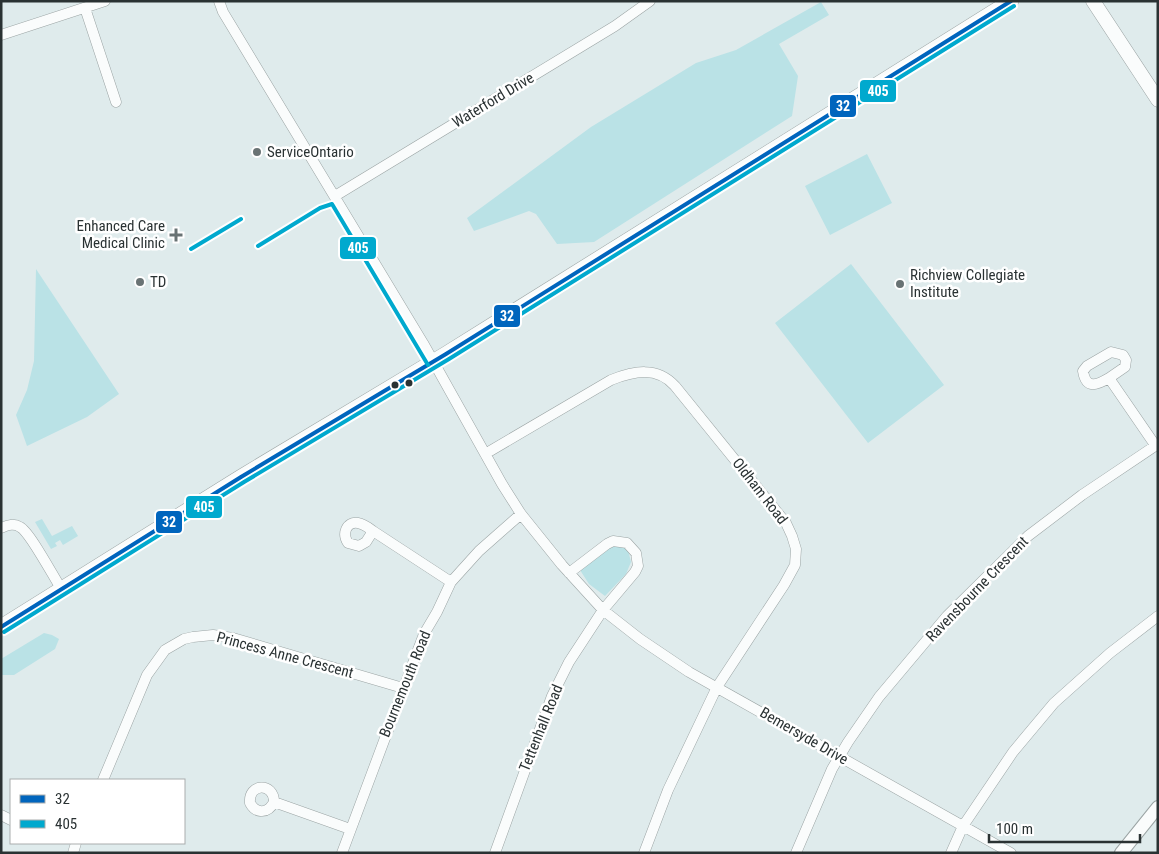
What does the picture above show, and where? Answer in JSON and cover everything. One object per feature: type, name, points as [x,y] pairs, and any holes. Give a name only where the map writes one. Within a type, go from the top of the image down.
[{"type":"main road","points":[[1,627],[241,477],[433,362],[1011,1]]},
{"type":"main road","points":[[1094,1],[1158,100]]},
{"type":"street","points":[[1,35],[105,1]]},
{"type":"street","name":"Bemersyde Drive","points":[[219,1],[228,21],[335,196],[433,362],[507,494],[569,573],[603,610],[664,656],[1011,853]]},
{"type":"street","name":"Waterford Drive","points":[[335,196],[615,26],[650,1]]},
{"type":"street","points":[[85,8],[116,102]]},
{"type":"street","name":"Oldham Road","points":[[485,454],[611,380],[623,375],[645,371],[655,372],[673,383],[786,523],[792,536],[796,549],[795,565],[790,576],[717,687],[668,790],[644,853]]},
{"type":"street","points":[[1109,378],[1156,445]]},
{"type":"street","name":"Ravensbourne Crescent","points":[[796,853],[839,756],[879,697],[946,616],[1028,536],[1082,495],[1156,445]]},
{"type":"street","name":"Bournemouth Road","points":[[342,853],[424,634],[451,582],[485,546],[521,514]]},
{"type":"street","points":[[1,528],[15,525],[25,530],[62,590]]},
{"type":"street","points":[[373,531],[451,582]]},
{"type":"street","points":[[569,573],[607,544],[620,541],[632,547],[638,559],[635,572],[603,610]]},
{"type":"street","name":"Tettenhall Road","points":[[495,853],[552,696],[570,662],[603,610]]},
{"type":"street","points":[[951,853],[963,826],[1013,752],[1054,703],[1110,653],[1158,616]]},
{"type":"street","name":"Princess Anne Crescent","points":[[103,779],[147,675],[165,650],[184,639],[213,635],[232,638],[403,688]]},
{"type":"street","points":[[274,802],[350,830]]},
{"type":"street","points":[[1121,853],[1158,808]]},
{"type":"shaded area","points":[[821,2],[829,15],[779,44],[798,76],[792,116],[594,242],[557,244],[536,214],[529,211],[474,231],[467,218],[591,127],[696,63],[736,50]]},
{"type":"shaded area","points":[[867,154],[892,203],[830,235],[805,186]]},
{"type":"shaded area","points":[[851,264],[944,385],[868,443],[775,323]]},
{"type":"shaded area","points":[[36,269],[119,394],[87,417],[27,446],[16,415],[27,390],[34,361]]},
{"type":"shaded area","points":[[42,519],[52,536],[72,526],[78,536],[63,545],[60,540],[55,543],[57,546],[51,549],[35,522]]},
{"type":"shaded area","points":[[611,545],[623,546],[628,550],[631,562],[626,574],[605,596],[589,584],[580,570]]},
{"type":"shaded area","points":[[44,633],[59,639],[55,649],[14,675],[1,675],[1,659]]},
{"type":"transit line","name":"32","points":[[1,627],[241,477],[446,354],[1011,1]]},
{"type":"transit line","name":"405","points":[[4,632],[244,482],[449,359],[1014,6]]},
{"type":"transit line","name":"405","points":[[258,246],[320,208],[332,204],[428,365]]},
{"type":"transit line","name":"405","points":[[191,249],[241,219]]},
{"type":"place","name":"ServiceOntario","points":[[257,152]]},
{"type":"place","name":"Enhanced Care Medical Clinic","points":[[176,235]]},
{"type":"place","name":"TD","points":[[140,282]]},
{"type":"place","name":"Richview Collegiate Institute","points":[[900,284]]}]
